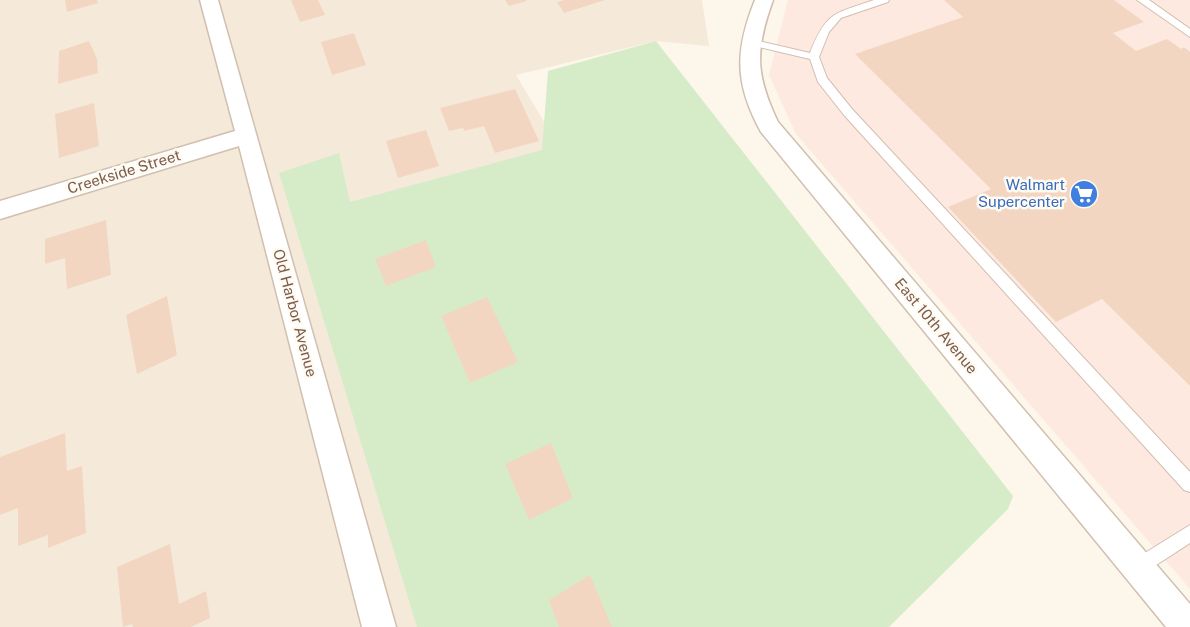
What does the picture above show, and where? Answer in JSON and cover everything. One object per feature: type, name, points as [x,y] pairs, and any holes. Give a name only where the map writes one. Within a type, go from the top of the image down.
[{"type":"street","name":"Old Harbor Avenue","points":[[209,0],[247,134],[379,627]]},
{"type":"street","name":"East 10th Avenue","points":[[764,0],[750,42],[750,70],[757,100],[769,126],[1188,627]]},
{"type":"street","name":"Creekside Street","points":[[0,210],[247,134]]},
{"type":"lane","points":[[884,0],[837,16],[824,31],[814,57],[822,79],[848,112],[1190,484]]},
{"type":"lane","points":[[1142,0],[1190,34]]},
{"type":"lane","points":[[750,42],[814,57]]},
{"type":"lane","points":[[1138,567],[1190,533]]},
{"type":"shaded area","points":[[0,0],[702,0],[709,46],[656,41],[516,75],[846,627],[0,627]]},
{"type":"shaded area","points":[[788,0],[1190,0],[1190,589],[796,134],[769,75]]},
{"type":"green space","points":[[656,41],[1013,496],[1008,509],[889,627],[417,627],[279,173],[339,153],[350,202],[542,150],[548,71]]},
{"type":"building","points":[[65,0],[97,0],[98,3],[67,12]]},
{"type":"building","points":[[291,0],[318,0],[325,15],[300,22]]},
{"type":"building","points":[[505,0],[526,0],[527,1],[509,6]]},
{"type":"building","points":[[564,0],[605,0],[564,13],[557,2]]},
{"type":"building","name":"Walmart Supercenter","points":[[944,0],[1114,0],[1144,22],[1113,33],[1136,51],[1167,39],[1181,49],[1184,47],[1190,52],[1190,386],[1102,299],[1056,322],[948,207],[991,189],[855,54],[963,17]]},
{"type":"building","points":[[354,33],[366,65],[332,75],[321,42]]},
{"type":"building","points":[[89,41],[97,59],[98,73],[58,84],[59,51]]},
{"type":"building","points":[[515,89],[539,141],[495,153],[484,126],[464,131],[463,128],[449,131],[440,108]]},
{"type":"building","points":[[94,103],[99,146],[59,158],[55,114]]},
{"type":"building","points":[[426,130],[439,166],[398,178],[386,141]]},
{"type":"building","points":[[106,220],[111,275],[67,289],[65,258],[45,264],[45,239]]},
{"type":"building","points":[[426,240],[436,267],[386,286],[375,259]]},
{"type":"building","points":[[167,296],[177,355],[137,374],[126,315]]},
{"type":"building","points":[[487,297],[518,362],[470,383],[441,316]]},
{"type":"building","points":[[65,433],[67,471],[82,466],[86,533],[48,548],[48,535],[18,546],[18,508],[0,515],[0,457]]},
{"type":"building","points":[[551,443],[573,498],[529,520],[505,464]]},
{"type":"building","points":[[170,544],[179,604],[206,591],[210,618],[191,627],[133,627],[132,624],[123,627],[117,567]]},
{"type":"building","points":[[590,575],[612,627],[559,627],[549,600]]},
{"type":"place","name":"Walmart Supercenter","points":[[1084,194]]}]
